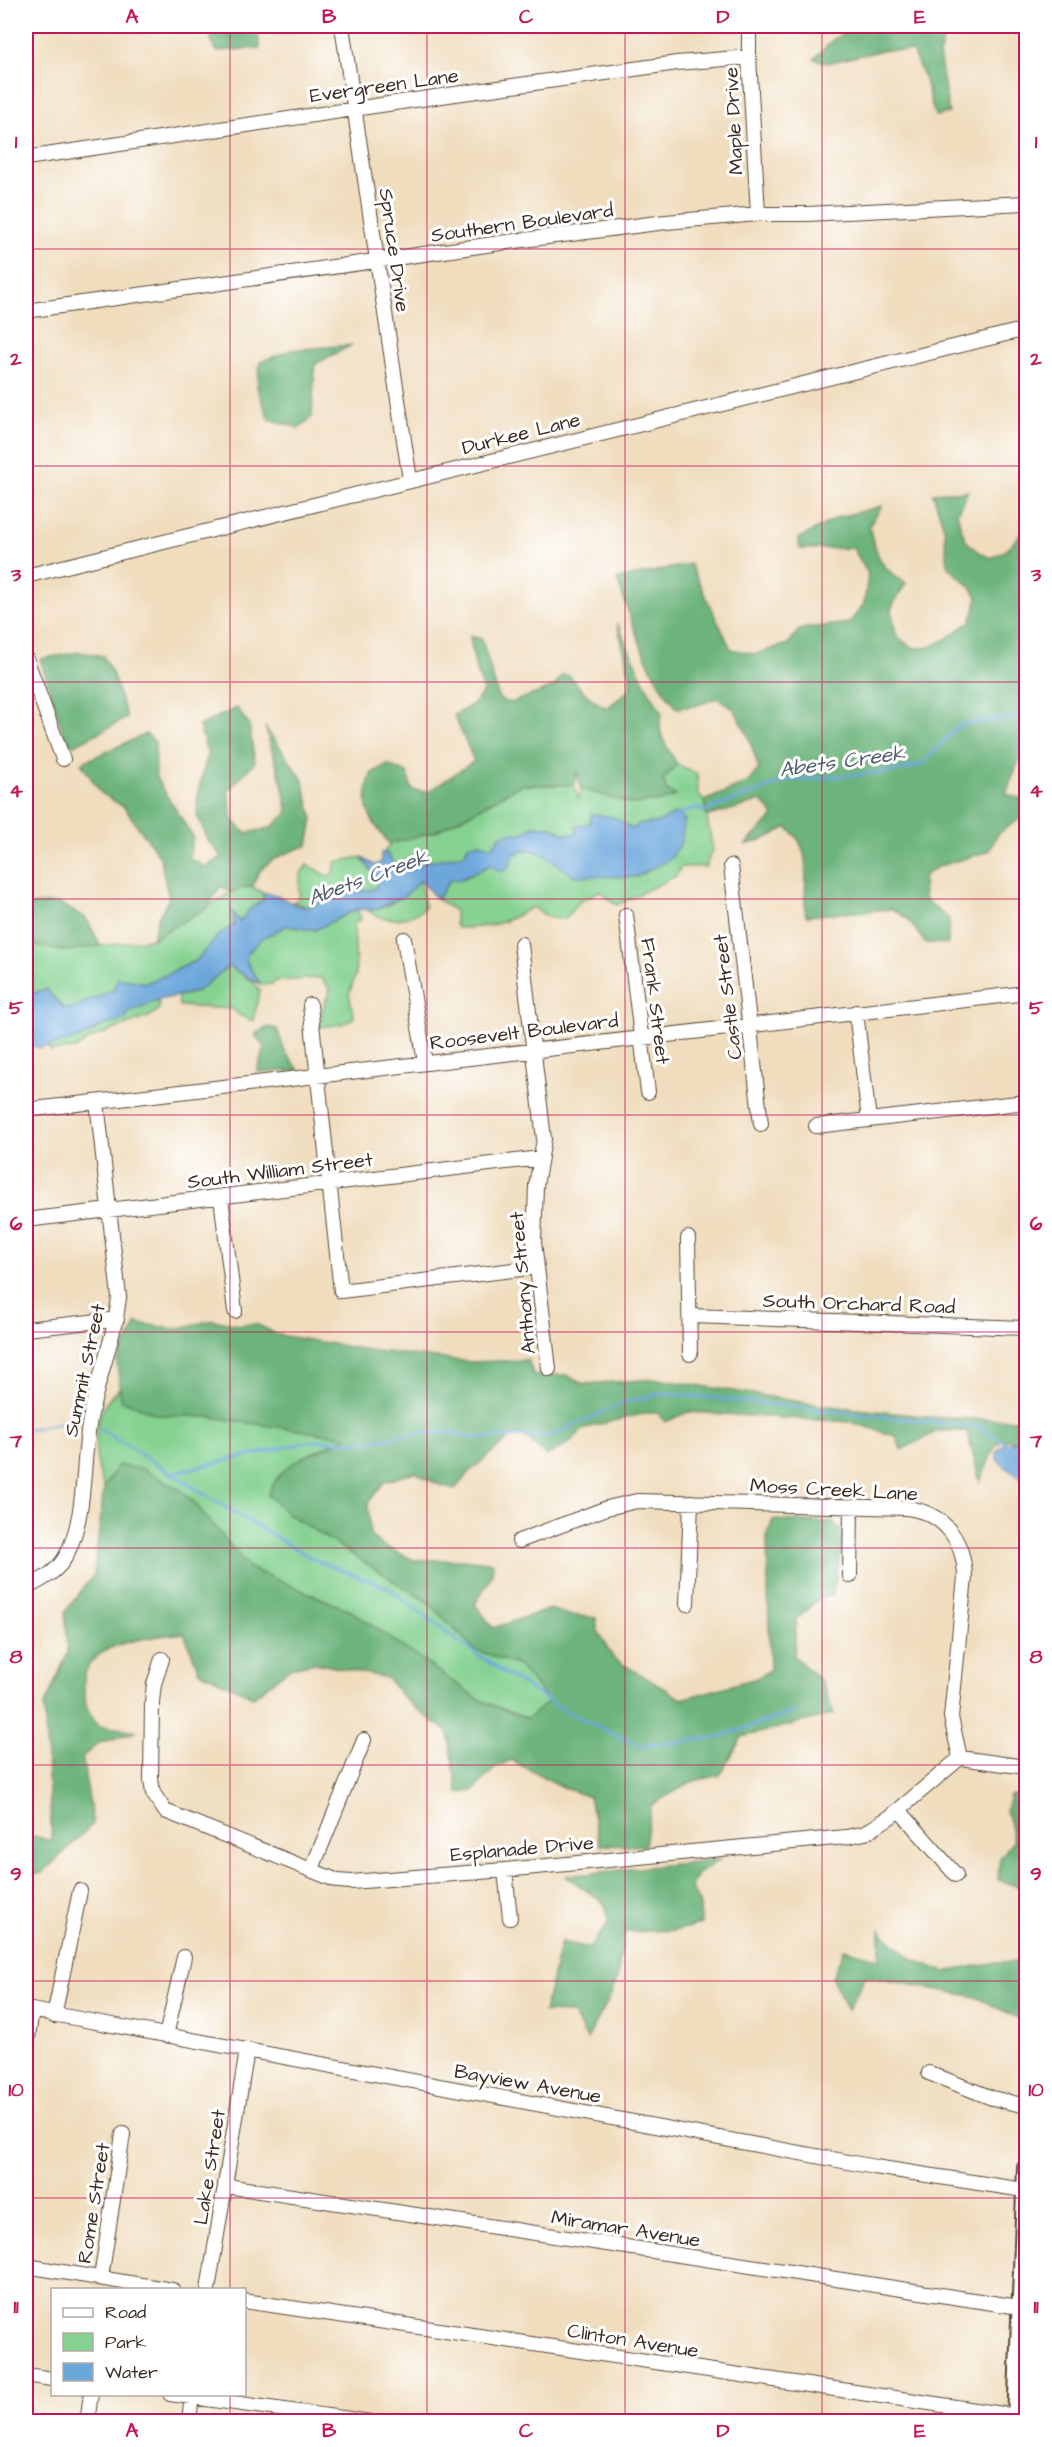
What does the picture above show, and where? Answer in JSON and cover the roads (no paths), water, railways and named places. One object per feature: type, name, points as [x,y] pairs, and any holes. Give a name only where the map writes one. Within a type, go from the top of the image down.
[{"type":"main road","points":[[1019,2417],[1019,2307],[1026,2168]]},
{"type":"street","name":"Spruce Drive","points":[[342,26],[410,480]]},
{"type":"street","name":"Maple Drive","points":[[749,26],[758,214]]},
{"type":"street","name":"Evergreen Lane","points":[[26,158],[676,63],[749,57]]},
{"type":"street","name":"Southern Boulevard","points":[[26,311],[655,224],[758,214],[1026,203]]},
{"type":"street","name":"Durkee Lane","points":[[26,576],[1026,330]]},
{"type":"street","points":[[26,658],[63,759]]},
{"type":"street","name":"Castle Street","points":[[731,867],[761,1124]]},
{"type":"street","name":"Frank Street","points":[[626,915],[648,1092]]},
{"type":"street","points":[[404,939],[425,1062]]},
{"type":"street","name":"Anthony Street","points":[[521,944],[544,1139],[534,1213],[537,1267],[549,1369]]},
{"type":"street","name":"Roosevelt Boulevard","points":[[26,1110],[1026,993]]},
{"type":"street","points":[[310,1005],[341,1291],[537,1267]]},
{"type":"street","points":[[856,1012],[869,1120]]},
{"type":"street","name":"Summit Street","points":[[26,1588],[59,1567],[74,1537],[79,1520],[90,1415],[117,1319],[119,1297],[98,1102]]},
{"type":"street","points":[[816,1126],[1026,1102]]},
{"type":"street","name":"South William Street","points":[[26,1220],[540,1158]]},
{"type":"street","points":[[220,1198],[235,1311]]},
{"type":"street","points":[[688,1238],[690,1354]]},
{"type":"street","name":"South Orchard Road","points":[[691,1316],[1026,1328]]},
{"type":"street","points":[[26,1329],[117,1319]]},
{"type":"street","name":"Moss Creek Lane","points":[[519,1541],[624,1503],[658,1501],[919,1510],[944,1524],[961,1547],[965,1577],[951,1717],[960,1758]]},
{"type":"street","points":[[687,1604],[691,1502]]},
{"type":"street","points":[[850,1576],[851,1507]]},
{"type":"street","name":"Esplanade Drive","points":[[162,1659],[154,1684],[152,1702],[151,1779],[153,1793],[160,1804],[173,1816],[338,1881],[351,1882],[505,1870],[846,1837],[866,1833],[900,1811],[960,1758]]},
{"type":"street","points":[[312,1869],[364,1740]]},
{"type":"street","points":[[960,1758],[1026,1767]]},
{"type":"street","points":[[900,1811],[956,1875]]},
{"type":"street","points":[[505,1870],[510,1918]]},
{"type":"street","points":[[54,2016],[80,1891]]},
{"type":"street","points":[[166,2036],[184,1957]]},
{"type":"street","points":[[26,2051],[29,2010]]},
{"type":"street","name":"Bayview Avenue","points":[[29,2010],[864,2165],[1024,2190]]},
{"type":"street","name":"Lake Street","points":[[208,2288],[227,2186],[247,2050]]},
{"type":"street","points":[[929,2073],[992,2098],[1026,2106]]},
{"type":"street","name":"Rome Street","points":[[101,2278],[123,2134]]},
{"type":"street","name":"Miramar Avenue","points":[[227,2186],[1019,2307]]},
{"type":"street","points":[[26,2266],[165,2288]]},
{"type":"street","name":"Clinton Avenue","points":[[246,2301],[1019,2417]]},
{"type":"street","points":[[26,2375],[51,2379]]},
{"type":"street","points":[[87,2421],[91,2396]]},
{"type":"street","points":[[189,2421],[192,2396],[371,2421]]},
{"type":"water","points":[[677,813],[685,819],[680,845],[670,859],[636,877],[574,876],[543,854],[527,849],[514,854],[509,868],[502,872],[490,865],[460,879],[450,880],[437,899],[420,880],[406,895],[374,910],[357,909],[315,930],[286,926],[262,938],[246,955],[247,963],[261,985],[229,966],[196,992],[158,1000],[128,1012],[126,1019],[102,1026],[86,1036],[41,1048],[26,1047],[26,995],[46,989],[63,1008],[73,1008],[113,990],[118,978],[146,983],[166,975],[197,960],[219,935],[234,925],[232,912],[240,922],[250,909],[263,900],[263,893],[270,893],[296,905],[308,907],[336,895],[376,888],[377,878],[361,857],[374,865],[381,863],[381,853],[385,852],[398,868],[465,854],[468,845],[480,843],[493,847],[501,835],[522,834],[533,826],[552,827],[565,834],[577,834],[576,826],[590,823],[591,814],[614,817],[632,829],[639,824],[657,823]]},
{"type":"water","points":[[1014,1442],[1026,1447],[1026,1483],[997,1460],[997,1451],[1004,1445]]},
{"type":"waterway","name":"Abets Creek","points":[[679,819],[682,813],[695,808],[705,811],[785,781],[899,771],[924,763],[959,725],[1026,716]]},
{"type":"waterway","points":[[171,1473],[313,1441],[362,1442],[425,1432],[452,1433],[476,1438],[553,1435],[625,1402],[665,1393],[979,1427],[1009,1445]]},
{"type":"waterway","points":[[26,1430],[65,1422],[75,1412],[84,1412]]},
{"type":"waterway","points":[[101,1429],[313,1559],[388,1588],[507,1675],[571,1714],[640,1746],[715,1738],[794,1712]]}]
